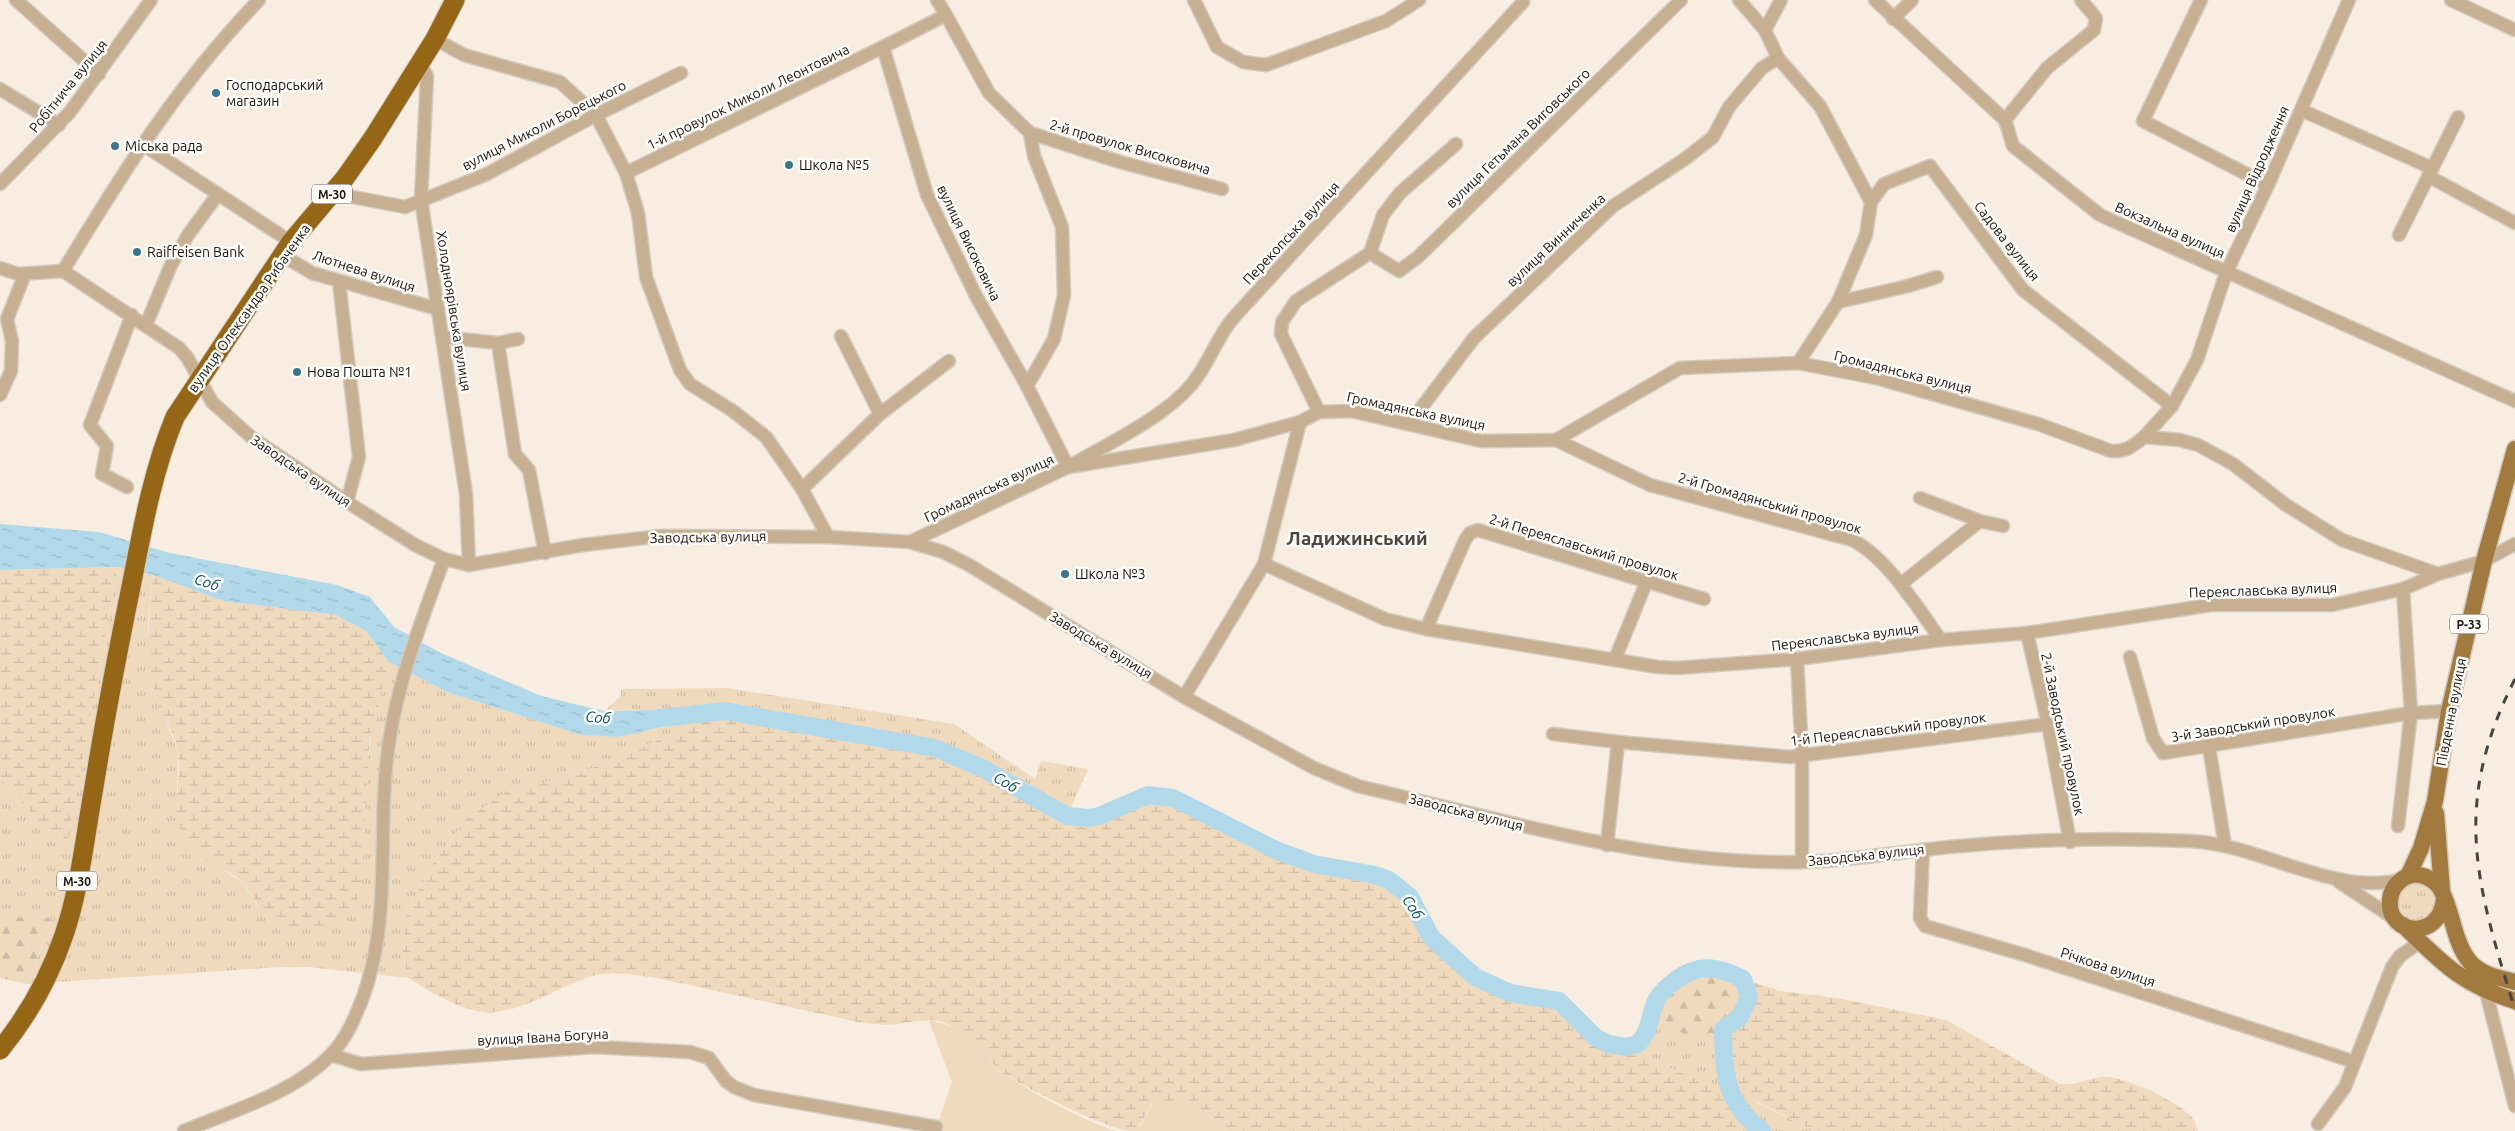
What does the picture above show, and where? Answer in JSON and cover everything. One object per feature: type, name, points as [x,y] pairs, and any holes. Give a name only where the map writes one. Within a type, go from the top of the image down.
[{"type":"highway","name":"вулиця Олександра Рибаченка","points":[[0,1050],[30,1006],[48,973],[64,935],[75,896],[109,695],[148,502],[165,441],[175,418],[287,249],[362,154],[420,64],[455,0]]},
{"type":"main road","name":"Південна вулиця","points":[[2405,878],[2421,848],[2435,801],[2449,711],[2484,560],[2515,449]]},
{"type":"main road","name":"Південна вулиця","points":[[2435,801],[2443,894]]},
{"type":"main road","points":[[2405,878],[2423,876],[2436,883],[2443,894]]},
{"type":"main road","name":"Р-33","points":[[2405,878],[2391,894],[2390,903],[2391,911],[2400,922],[2411,929],[2428,927],[2441,915],[2443,894]]},
{"type":"main road","name":"Р-33","points":[[2443,894],[2460,942],[2470,962],[2487,974],[2515,982]]},
{"type":"main road","name":"Заводська вулиця","points":[[2400,922],[2455,973],[2486,992],[2515,1001]]},
{"type":"street","points":[[16,0],[99,74]]},
{"type":"street","name":"Робітнича вулиця","points":[[0,184],[59,125],[99,74],[151,0]]},
{"type":"street","points":[[0,268],[25,274],[64,271],[142,144],[190,78],[259,0]]},
{"type":"street","points":[[937,0],[989,94],[1030,133],[1034,156],[1062,227],[1064,295],[1054,340],[1027,386]]},
{"type":"street","points":[[1194,0],[1217,48],[1243,62],[1266,65],[1386,21],[1419,0]]},
{"type":"street","name":"Перекопська вулиця","points":[[1068,466],[1178,400],[1204,368],[1225,327],[1524,2],[1522,0]]},
{"type":"street","name":"вулиця Гетьмана Виговського","points":[[1370,253],[1398,271],[1418,256],[1681,0]]},
{"type":"street","points":[[1739,0],[1765,30],[1778,58],[1820,106],[1871,202],[1866,235],[1838,302],[1798,362]]},
{"type":"street","points":[[1765,30],[1781,0]]},
{"type":"street","name":"Вокзальна вулиця","points":[[1874,0],[2005,120],[2014,146],[2100,215],[2515,401]]},
{"type":"street","points":[[1893,19],[1912,0]]},
{"type":"street","points":[[2005,120],[2046,68],[2094,30],[2096,18],[2081,0]]},
{"type":"street","points":[[2201,0],[2143,121],[2268,185]]},
{"type":"street","name":"вулиця Відродження","points":[[2172,406],[2197,360],[2226,273],[2268,185],[2349,0]]},
{"type":"street","points":[[2451,0],[2515,30]]},
{"type":"street","points":[[883,47],[946,15]]},
{"type":"street","points":[[435,39],[464,55],[560,82],[596,115],[626,173],[638,213],[646,277],[680,370],[690,384],[733,410],[766,437],[802,489],[828,537]]},
{"type":"street","name":"вулиця Високовича","points":[[883,47],[927,195],[976,296],[1027,386],[1068,466]]},
{"type":"street","name":"1-й провулок Миколи Леонтовича","points":[[626,173],[883,47]]},
{"type":"street","name":"вулиця Винниченка","points":[[1409,424],[1474,338],[1613,206],[1713,137],[1729,107],[1762,68],[1778,58]]},
{"type":"street","name":"Холодноярівська вулиця","points":[[420,64],[427,76],[421,199],[466,494],[469,565]]},
{"type":"street","name":"вулиця Миколи Борецького","points":[[332,193],[405,206],[487,174],[596,115],[681,73]]},
{"type":"street","points":[[0,89],[59,125]]},
{"type":"street","points":[[2301,110],[2430,172],[2515,223]]},
{"type":"street","points":[[2399,235],[2458,118]]},
{"type":"street","name":"2-й провулок Високовича","points":[[1030,133],[1120,162],[1222,189]]},
{"type":"street","name":"Лютнева вулиця","points":[[142,144],[218,194],[287,249],[312,273],[438,309]]},
{"type":"street","points":[[1319,412],[1281,334],[1282,322],[1296,302],[1370,253],[1382,215],[1400,193],[1456,144]]},
{"type":"street","name":"Садова вулиця","points":[[1871,202],[1884,184],[1930,166],[2024,290],[2172,406]]},
{"type":"street","points":[[146,325],[171,265],[188,235],[218,194]]},
{"type":"street","name":"Заводська вулиця","points":[[64,271],[171,342],[187,357],[212,402],[251,437],[347,502],[416,545],[444,559],[469,565],[592,544],[661,536],[828,537],[910,542],[943,552],[969,565],[1184,697],[1314,768],[1342,781],[1548,833],[1607,844],[1760,862],[1802,862],[1964,846],[2070,842],[2191,841],[2225,846],[2324,874],[2369,884],[2405,878]]},
{"type":"street","points":[[0,394],[11,371],[12,340],[7,320],[25,274]]},
{"type":"street","points":[[1838,302],[1908,286],[1937,276]]},
{"type":"street","points":[[339,282],[359,458],[347,502]]},
{"type":"street","points":[[128,487],[102,474],[107,446],[90,425],[132,316]]},
{"type":"street","points":[[840,336],[880,414]]},
{"type":"street","points":[[443,337],[498,343],[518,339]]},
{"type":"street","points":[[498,343],[515,454],[529,470],[545,553]]},
{"type":"street","points":[[802,489],[880,414],[949,361]]},
{"type":"street","name":"Громадянська вулиця","points":[[910,542],[1068,466],[1221,443],[1300,422],[1319,412],[1351,411],[1481,441],[1556,440],[1680,368],[1798,362],[1876,378],[2038,424],[2111,451],[2121,452],[2144,437],[2172,406]]},
{"type":"street","points":[[1184,697],[1264,564],[1300,422]]},
{"type":"street","points":[[2144,437],[2180,440],[2198,445],[2233,464],[2286,505],[2324,531],[2342,540],[2438,574],[2484,560],[2515,544]]},
{"type":"street","name":"2-й Громадянський провулок","points":[[1556,440],[1650,485],[1852,540],[1863,545],[1900,584],[1941,640]]},
{"type":"street","points":[[1920,498],[1980,521],[2003,526]]},
{"type":"street","points":[[1900,584],[1980,521]]},
{"type":"street","name":"2-й Переяславський провулок","points":[[1426,629],[1465,540],[1470,533],[1478,530],[1486,530],[1646,583],[1704,599]]},
{"type":"street","points":[[184,1131],[290,1086],[311,1073],[331,1055],[349,1030],[359,1008],[377,953],[382,901],[385,776],[400,683],[444,559]]},
{"type":"street","name":"Переяславська вулиця","points":[[1264,564],[1385,619],[1426,629],[1676,668],[1797,659],[1941,640],[2027,633],[2211,605],[2332,605],[2403,588],[2438,574]]},
{"type":"street","points":[[1615,660],[1646,583]]},
{"type":"street","points":[[2398,826],[2411,713],[2403,588]]},
{"type":"street","name":"2-й Заводський провулок","points":[[2027,633],[2048,724],[2070,842]]},
{"type":"street","name":"3-й Заводський провулок","points":[[2130,657],[2153,738],[2163,753],[2411,713],[2449,711]]},
{"type":"street","points":[[1797,659],[1802,756],[1802,862]]},
{"type":"street","name":"1-й Переяславський провулок","points":[[1552,734],[1618,742],[1790,757],[2048,724]]},
{"type":"street","points":[[1607,844],[1618,742]]},
{"type":"street","points":[[2209,747],[2225,846]]},
{"type":"street","name":"Річкова вулиця","points":[[1923,850],[1920,918],[1925,926],[2024,955],[2355,1062]]},
{"type":"street","name":"Заводська вулиця","points":[[2324,874],[2360,894],[2400,922]]},
{"type":"street","points":[[2318,1124],[2345,1087],[2392,967],[2400,956],[2420,942]]},
{"type":"street","points":[[2486,992],[2515,1106]]},
{"type":"street","name":"вулиця Івана Богуна","points":[[331,1055],[361,1064],[594,1047],[690,1052],[709,1058],[726,1081],[734,1087],[754,1095],[936,1127]]},
{"type":"green space","points":[[118,567],[153,575],[148,624],[152,679],[155,697],[178,750],[177,806],[196,852],[242,882],[258,907],[367,765],[373,724],[389,662],[447,692],[581,735],[619,737],[662,727],[667,712],[661,710],[604,711],[621,696],[621,689],[727,688],[954,724],[1035,779],[1041,761],[1088,769],[1067,816],[948,753],[935,748],[725,711],[604,764],[556,780],[513,787],[465,820],[432,865],[407,912],[402,949],[408,978],[308,967],[282,967],[27,984],[36,964],[51,918],[0,917],[0,778],[66,849]]},
{"type":"green space","points":[[118,567],[66,850],[0,778],[0,570]]},
{"type":"green space","points":[[153,575],[224,601],[336,615],[366,631],[389,662],[369,744],[361,893],[344,914],[332,922],[320,927],[294,928],[268,917],[257,905],[241,881],[195,852],[184,838],[180,827],[177,806],[179,762],[177,744],[157,702],[150,665],[149,620]]},
{"type":"green space","points":[[725,711],[935,748],[982,768],[1067,816],[1088,818],[1099,816],[1148,795],[1173,798],[1278,851],[1314,864],[1375,875],[1389,880],[1410,897],[1431,937],[1475,977],[1510,993],[1559,1001],[1595,1037],[1608,1044],[1626,1047],[1638,1044],[1657,1062],[1732,1095],[1724,1072],[1723,1029],[1741,1014],[1747,1003],[1748,996],[1743,979],[1781,991],[1837,998],[1946,1020],[2060,1084],[2071,1084],[2095,1078],[2109,1077],[2132,1083],[2158,1094],[2188,1114],[2194,1120],[2198,1131],[1815,1131],[1758,1102],[1734,1096],[1746,1118],[1762,1131],[1226,1131],[1219,1123],[1202,1112],[1173,1104],[1153,1103],[1141,1123],[1130,1131],[1119,1129],[1083,1115],[1006,1075],[958,1030],[942,1022],[928,1020],[884,1025],[858,1022],[657,978],[616,973],[600,974],[580,980],[509,1010],[486,1012],[463,1007],[451,1002],[408,978],[402,949],[407,912],[432,865],[465,820],[513,787],[556,780],[604,764]]},
{"type":"green space","points":[[2401,880],[2436,883],[2441,915],[2402,925],[2391,894]]},
{"type":"green space","points":[[0,917],[51,918],[36,964],[27,984],[0,978]]},
{"type":"green space","points":[[1707,966],[1726,970],[1743,979],[1749,997],[1742,1011],[1732,1023],[1720,1030],[1706,1034],[1691,1034],[1677,1031],[1663,1023],[1652,1012],[1661,995],[1681,976]]},
{"type":"green space","points":[[1652,1012],[1658,1020],[1697,1035],[1723,1029],[1724,1072],[1729,1089],[1815,1131],[1762,1131],[1746,1118],[1733,1096],[1657,1062],[1638,1044],[1651,1023]]},
{"type":"green space","points":[[929,1021],[954,1028],[962,1033],[999,1070],[1040,1096],[1076,1115],[1119,1131],[935,1131],[952,1082]]},
{"type":"green space","points":[[1162,1101],[1197,1110],[1220,1124],[1226,1131],[1130,1131],[1141,1125],[1153,1103]]},
{"type":"water","points":[[0,524],[99,532],[170,553],[337,585],[370,597],[394,627],[441,653],[541,696],[604,711],[661,710],[675,717],[662,727],[619,737],[581,735],[447,692],[389,662],[366,631],[336,615],[224,601],[153,575],[118,567],[0,570]]},
{"type":"waterway","name":"Соб","points":[[652,719],[725,711],[935,748],[982,768],[1067,816],[1088,818],[1099,816],[1148,795],[1173,798],[1278,851],[1314,864],[1375,875],[1389,880],[1410,897],[1431,937],[1475,977],[1510,993],[1559,1001],[1595,1037],[1608,1044],[1626,1047],[1638,1044],[1646,1032],[1657,999],[1668,986],[1685,974],[1693,971],[1710,968],[1718,969],[1743,979],[1749,997],[1740,1017],[1723,1029],[1724,1059],[1733,1098],[1749,1120],[1762,1131]]},
{"type":"railway","points":[[2515,679],[2495,724],[2483,766],[2477,806],[2476,844],[2481,883],[2490,922],[2515,1010]]},
{"type":"place","name":"Господарський магазин","points":[[216,93]]},
{"type":"place","name":"Міська рада","points":[[115,146]]},
{"type":"place","name":"Школа №5","points":[[789,165]]},
{"type":"place","name":"Raiffeisen Bank","points":[[137,252]]},
{"type":"place","name":"Нова Пошта №1","points":[[297,372]]},
{"type":"place","name":"Школа №3","points":[[1065,574]]},
{"type":"district","name":"Ладижинський","points":[[1357,538]]}]
